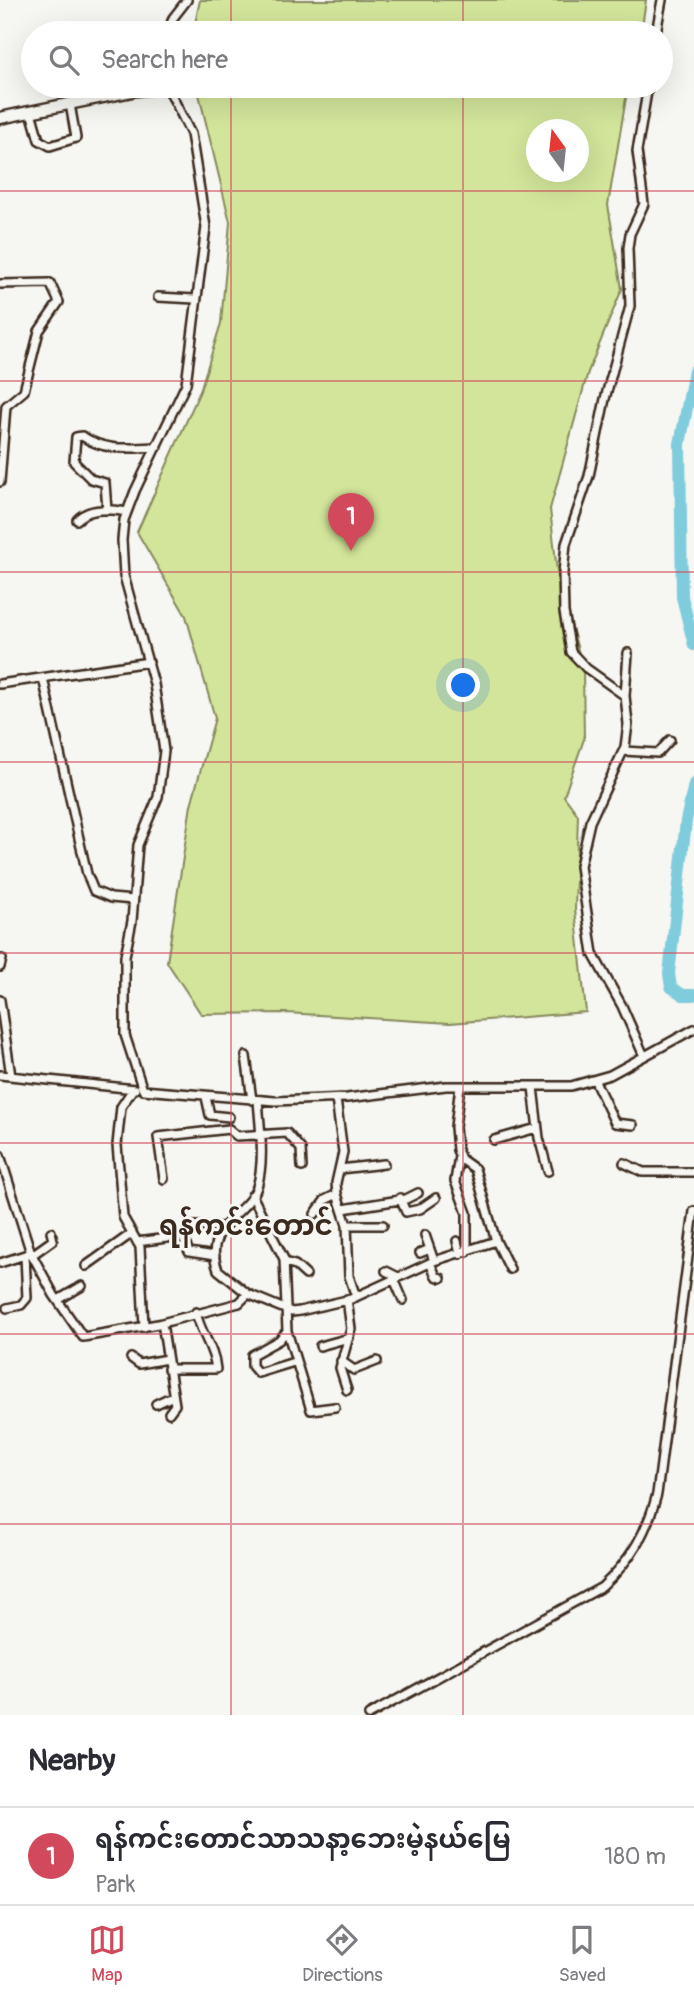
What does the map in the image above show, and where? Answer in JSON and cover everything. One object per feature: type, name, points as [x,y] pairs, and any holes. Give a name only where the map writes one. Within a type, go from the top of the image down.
[{"type":"street","points":[[172,21],[187,0]]},
{"type":"street","points":[[658,21],[662,0]]},
{"type":"street","points":[[0,118],[97,98]]},
{"type":"street","points":[[143,1090],[128,1048],[124,1014],[125,956],[138,845],[158,797],[164,751],[149,662],[124,576],[122,540],[127,512],[186,384],[206,227],[191,134],[173,98]]},
{"type":"street","points":[[625,696],[586,668],[571,652],[564,612],[563,573],[566,544],[589,476],[605,399],[631,306],[628,241],[644,204],[637,151],[646,98]]},
{"type":"street","points":[[31,112],[41,143],[61,144],[76,138],[70,104]]},
{"type":"street","points":[[0,284],[50,284],[59,302],[39,331],[24,391],[6,407],[0,482]]},
{"type":"street","points":[[158,297],[195,299]]},
{"type":"street","points":[[107,510],[105,483],[91,479],[74,462],[76,438],[82,436],[97,445],[114,449],[157,447]]},
{"type":"street","points":[[76,520],[85,513],[107,510],[127,512]]},
{"type":"street","points":[[628,653],[625,696],[628,724],[624,751],[590,822],[580,866],[593,954],[622,1006],[644,1056]]},
{"type":"street","points":[[0,684],[149,662]]},
{"type":"street","points":[[43,678],[87,874],[94,891],[111,898],[133,900]]},
{"type":"street","points":[[624,751],[657,752],[670,740]]},
{"type":"street","points":[[0,1000],[11,1076]]},
{"type":"street","points":[[0,1075],[255,1100],[337,1098],[460,1086],[571,1086],[595,1081],[694,1029]]},
{"type":"street","points":[[246,1056],[261,1133],[258,1180],[252,1195],[225,1227],[217,1241],[215,1256],[223,1277],[248,1294],[286,1310],[300,1311],[356,1297],[433,1262],[496,1241]]},
{"type":"street","points":[[595,1081],[615,1123],[633,1125]]},
{"type":"street","points":[[460,1086],[455,1126],[459,1156],[455,1177],[467,1213],[463,1253]]},
{"type":"street","points":[[533,1087],[537,1128],[548,1171]]},
{"type":"street","points":[[133,1089],[122,1102],[117,1135],[122,1206],[131,1234],[137,1242],[144,1327]]},
{"type":"street","points":[[206,1097],[210,1115],[229,1116]]},
{"type":"street","points":[[337,1098],[343,1152],[337,1194],[347,1225],[349,1276],[356,1297]]},
{"type":"street","points":[[494,1140],[537,1128]]},
{"type":"street","points":[[164,1179],[159,1138],[229,1129],[237,1136],[261,1133],[290,1135],[302,1152],[302,1167]]},
{"type":"street","points":[[459,1156],[475,1169],[496,1241],[510,1269]]},
{"type":"street","points":[[1,1161],[29,1255],[83,1337],[144,1327],[196,1312],[234,1306],[248,1294]]},
{"type":"street","points":[[624,1163],[643,1172],[694,1171]]},
{"type":"street","points":[[340,1169],[384,1164]]},
{"type":"street","points":[[343,1209],[418,1193]]},
{"type":"street","points":[[315,1214],[325,1200],[337,1194]]},
{"type":"street","points":[[252,1195],[280,1245],[285,1262],[287,1331],[311,1410],[335,1407]]},
{"type":"street","points":[[400,1198],[406,1212],[420,1209],[436,1198]]},
{"type":"street","points":[[369,1715],[602,1587],[629,1559],[648,1526],[657,1494],[694,1211]]},
{"type":"street","points":[[347,1225],[383,1226]]},
{"type":"street","points":[[193,1226],[225,1227]]},
{"type":"street","points":[[0,1263],[29,1255],[53,1240],[51,1232]]},
{"type":"street","points":[[86,1266],[131,1234]]},
{"type":"street","points":[[425,1235],[436,1276],[441,1278]]},
{"type":"street","points":[[137,1242],[182,1236],[190,1252],[215,1256]]},
{"type":"street","points":[[457,1241],[463,1253]]},
{"type":"street","points":[[420,1253],[430,1249]]},
{"type":"street","points":[[7,1308],[21,1305],[27,1298],[29,1255]]},
{"type":"street","points":[[285,1262],[298,1267],[306,1275]]},
{"type":"street","points":[[386,1271],[396,1278],[403,1300]]},
{"type":"street","points":[[58,1300],[82,1286]]},
{"type":"street","points":[[347,1299],[351,1326],[340,1370],[347,1390]]},
{"type":"street","points":[[168,1369],[216,1369],[212,1348],[198,1326],[196,1312]]},
{"type":"street","points":[[162,1323],[175,1405],[169,1413]]},
{"type":"street","points":[[287,1331],[279,1340],[251,1354],[250,1359],[258,1373],[295,1362]]},
{"type":"street","points":[[320,1346],[349,1338]]},
{"type":"street","points":[[131,1357],[139,1364],[167,1359]]},
{"type":"street","points":[[341,1361],[354,1370],[377,1361]]},
{"type":"street","points":[[156,1404],[173,1396]]},
{"type":"green space","points":[[200,0],[646,0],[643,21],[196,21]]},
{"type":"green space","points":[[200,98],[626,98],[608,205],[622,289],[588,372],[550,509],[557,571],[583,669],[584,739],[564,796],[578,815],[575,909],[586,1012],[450,1023],[286,1013],[201,1014],[167,962],[191,805],[215,718],[186,616],[137,532],[200,391],[221,323],[230,222]]},
{"type":"waterway","points":[[694,371],[680,444],[682,597],[694,645]]},
{"type":"waterway","points":[[694,784],[686,821],[669,974],[671,987],[683,995],[694,995]]},
{"type":"place","name":"ရန်ကင်းတောင်သာသနာ့ဘေးမဲ့နယ်မြေ","points":[[351,551]]},
{"type":"district","name":"ရန်ကင်းတောင်","points":[[246,1225]]}]
